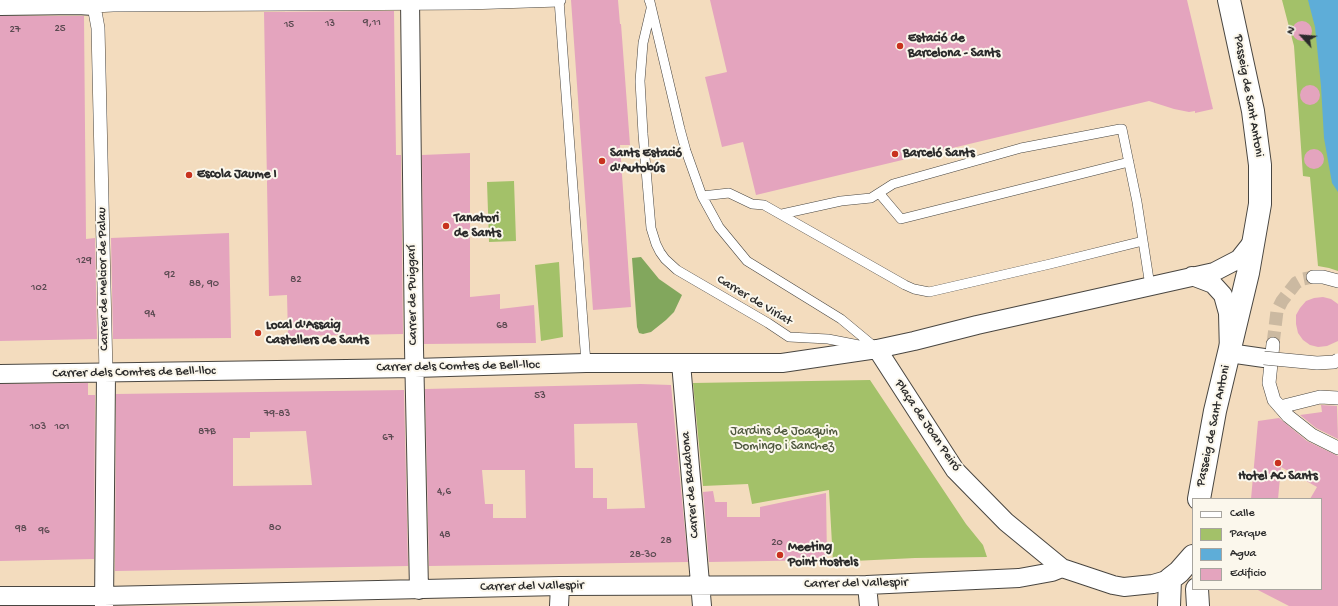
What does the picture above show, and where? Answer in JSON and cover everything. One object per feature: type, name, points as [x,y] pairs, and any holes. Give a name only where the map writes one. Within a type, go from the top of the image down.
[{"type":"street","points":[[0,6],[78,5],[93,3],[121,5],[560,0]]},
{"type":"street","name":"Passeig de Sant Antoni","points":[[1199,498],[1215,411],[1246,282],[1260,204],[1260,165],[1253,111],[1229,0]]},
{"type":"street","name":"Carrer de Puiggarí","points":[[410,2],[419,590]]},
{"type":"street","name":"Carrer de Melcior de Palau","points":[[93,3],[98,28],[106,373],[104,601]]},
{"type":"street","name":"Passeig de Sant Antoni","points":[[1150,286],[1214,272],[1239,259],[1254,240]]},
{"type":"street","points":[[1214,272],[1246,282]]},
{"type":"street","name":"Passeig de Sant Antoni","points":[[1192,276],[1213,284],[1223,296],[1228,313],[1229,353]]},
{"type":"street","points":[[1313,277],[1323,277],[1338,281]]},
{"type":"street","name":"Carrer dels Comtes de Bell-lloc","points":[[0,374],[415,368],[586,363],[780,363],[877,349],[914,341],[977,324],[1150,286]]},
{"type":"street","name":"Plaça de Joan Peiró","points":[[877,349],[955,470],[1006,522],[1062,568],[1113,585],[1124,587],[1153,584],[1170,579]]},
{"type":"street","points":[[1229,353],[1317,363],[1334,362],[1338,360]]},
{"type":"street","points":[[1269,357],[1269,383],[1274,400],[1288,416],[1312,435],[1338,448]]},
{"type":"street","name":"Carrer de Badalona","points":[[681,363],[702,606]]},
{"type":"street","points":[[1280,407],[1320,397],[1338,398]]},
{"type":"street","points":[[1169,606],[1170,579],[1179,572],[1192,557]]},
{"type":"street","name":"Carrer del Vallespir","points":[[0,596],[104,601],[560,586],[867,585],[1019,578],[1052,572],[1062,568]]},
{"type":"street","points":[[867,585],[869,606]]},
{"type":"street","points":[[559,606],[560,586]]},
{"type":"street","points":[[1197,590],[1198,606]]},
{"type":"lane","points":[[560,0],[586,363]]},
{"type":"lane","name":"Carrer de Viriat","points":[[650,4],[680,129],[702,196],[719,227],[747,261],[841,319],[877,349]]},
{"type":"lane","name":"Carrer de Viriat","points":[[650,4],[643,43],[640,81],[651,228],[660,252],[677,270],[768,323],[789,337],[828,339],[877,349]]},
{"type":"lane","points":[[782,214],[841,201],[871,198],[892,184],[1021,148],[1122,129],[1130,162],[1150,286]]},
{"type":"lane","points":[[879,193],[901,219],[1130,162]]},
{"type":"lane","points":[[702,196],[730,193],[752,204],[764,204],[905,285],[914,289],[929,292],[1143,241]]},
{"type":"green space","points":[[1282,0],[1338,0],[1338,271],[1318,266],[1310,177],[1303,176],[1294,46]]},
{"type":"green space","points":[[514,181],[516,241],[489,242],[487,182]]},
{"type":"green space","points":[[641,257],[659,279],[682,295],[674,312],[666,320],[651,332],[643,334],[639,333],[637,327],[632,258]]},
{"type":"green space","points":[[559,262],[563,337],[541,341],[535,265]]},
{"type":"green space","name":"Jardins de Joaquim Domingo i Sanchez","points":[[870,380],[966,524],[983,545],[987,557],[915,558],[833,562],[829,490],[752,504],[748,484],[703,486],[693,383]]},
{"type":"water","points":[[1308,0],[1338,0],[1338,192],[1332,183],[1324,138],[1321,86],[1315,27]]},
{"type":"building","name":"Sants Estació d'Autobús","points":[[571,0],[618,0],[630,145],[620,145],[631,307],[593,310]]},
{"type":"building","points":[[710,0],[1187,0],[1213,109],[1195,113],[1195,111],[1189,112],[1174,109],[1149,101],[756,195],[743,142],[722,147],[705,77],[727,72]]},
{"type":"building","points":[[394,11],[396,155],[401,155],[403,334],[288,336],[287,295],[269,296],[264,12]]},
{"type":"building","points":[[0,16],[84,16],[86,239],[95,238],[97,339],[0,341]]},
{"type":"building","points":[[1298,21],[1306,21],[1312,27],[1312,35],[1306,41],[1298,41],[1292,35],[1292,27]]},
{"type":"building","points":[[1306,85],[1314,85],[1320,91],[1320,99],[1314,105],[1306,105],[1300,99],[1300,91]]},
{"type":"building","points":[[1310,149],[1318,149],[1324,155],[1324,163],[1318,169],[1310,169],[1304,163],[1304,155]]},
{"type":"building","name":"Tanatori de Sants","points":[[470,153],[470,297],[500,294],[500,309],[534,305],[536,343],[424,344],[422,155]]},
{"type":"building","points":[[229,233],[231,338],[113,339],[111,238]]},
{"type":"building","points":[[1323,297],[1331,299],[1338,304],[1338,341],[1327,346],[1318,347],[1310,345],[1303,340],[1298,333],[1296,315],[1306,301]]},
{"type":"building","points":[[88,383],[88,395],[95,395],[94,559],[0,561],[0,384]]},
{"type":"building","points":[[641,384],[671,385],[688,562],[429,566],[425,389]],"holes":[[[637,423],[645,508],[607,509],[607,498],[593,498],[593,468],[575,468],[574,424]],[[482,470],[525,470],[526,518],[493,518],[493,504],[485,504]]]},
{"type":"building","points":[[404,390],[408,566],[115,571],[116,394]],"holes":[[[306,431],[312,485],[233,486],[233,438],[250,438],[250,432]]]},
{"type":"building","points":[[1321,405],[1337,406],[1338,439],[1316,428],[1300,415],[1322,412]]},
{"type":"building","points":[[1279,418],[1307,441],[1338,456],[1338,606],[1289,606],[1258,590],[1322,590],[1322,498],[1311,498],[1317,487],[1281,467],[1278,498],[1251,498],[1258,421]]},
{"type":"building","points":[[713,491],[715,502],[727,502],[727,517],[760,517],[760,507],[826,493],[827,560],[709,562],[703,492]]},
{"type":"tunnel","points":[[1273,344],[1277,311],[1282,301],[1296,283],[1303,279],[1313,277]]},
{"type":"place","name":"Estació de Barcelona - Sants","points":[[900,46]]},
{"type":"place","name":"Barceló Sants","points":[[895,154]]},
{"type":"place","name":"Sants Estació d'Autobús","points":[[602,161]]},
{"type":"place","name":"Escola Jaume I","points":[[189,175]]},
{"type":"place","name":"Tanatori de Sants","points":[[446,226]]},
{"type":"place","name":"Local d'Assaig Castellers de Sants","points":[[258,333]]},
{"type":"place","name":"Hotel AC Sants","points":[[1278,463]]},
{"type":"place","name":"Meeting Point Hostels","points":[[780,555]]}]
